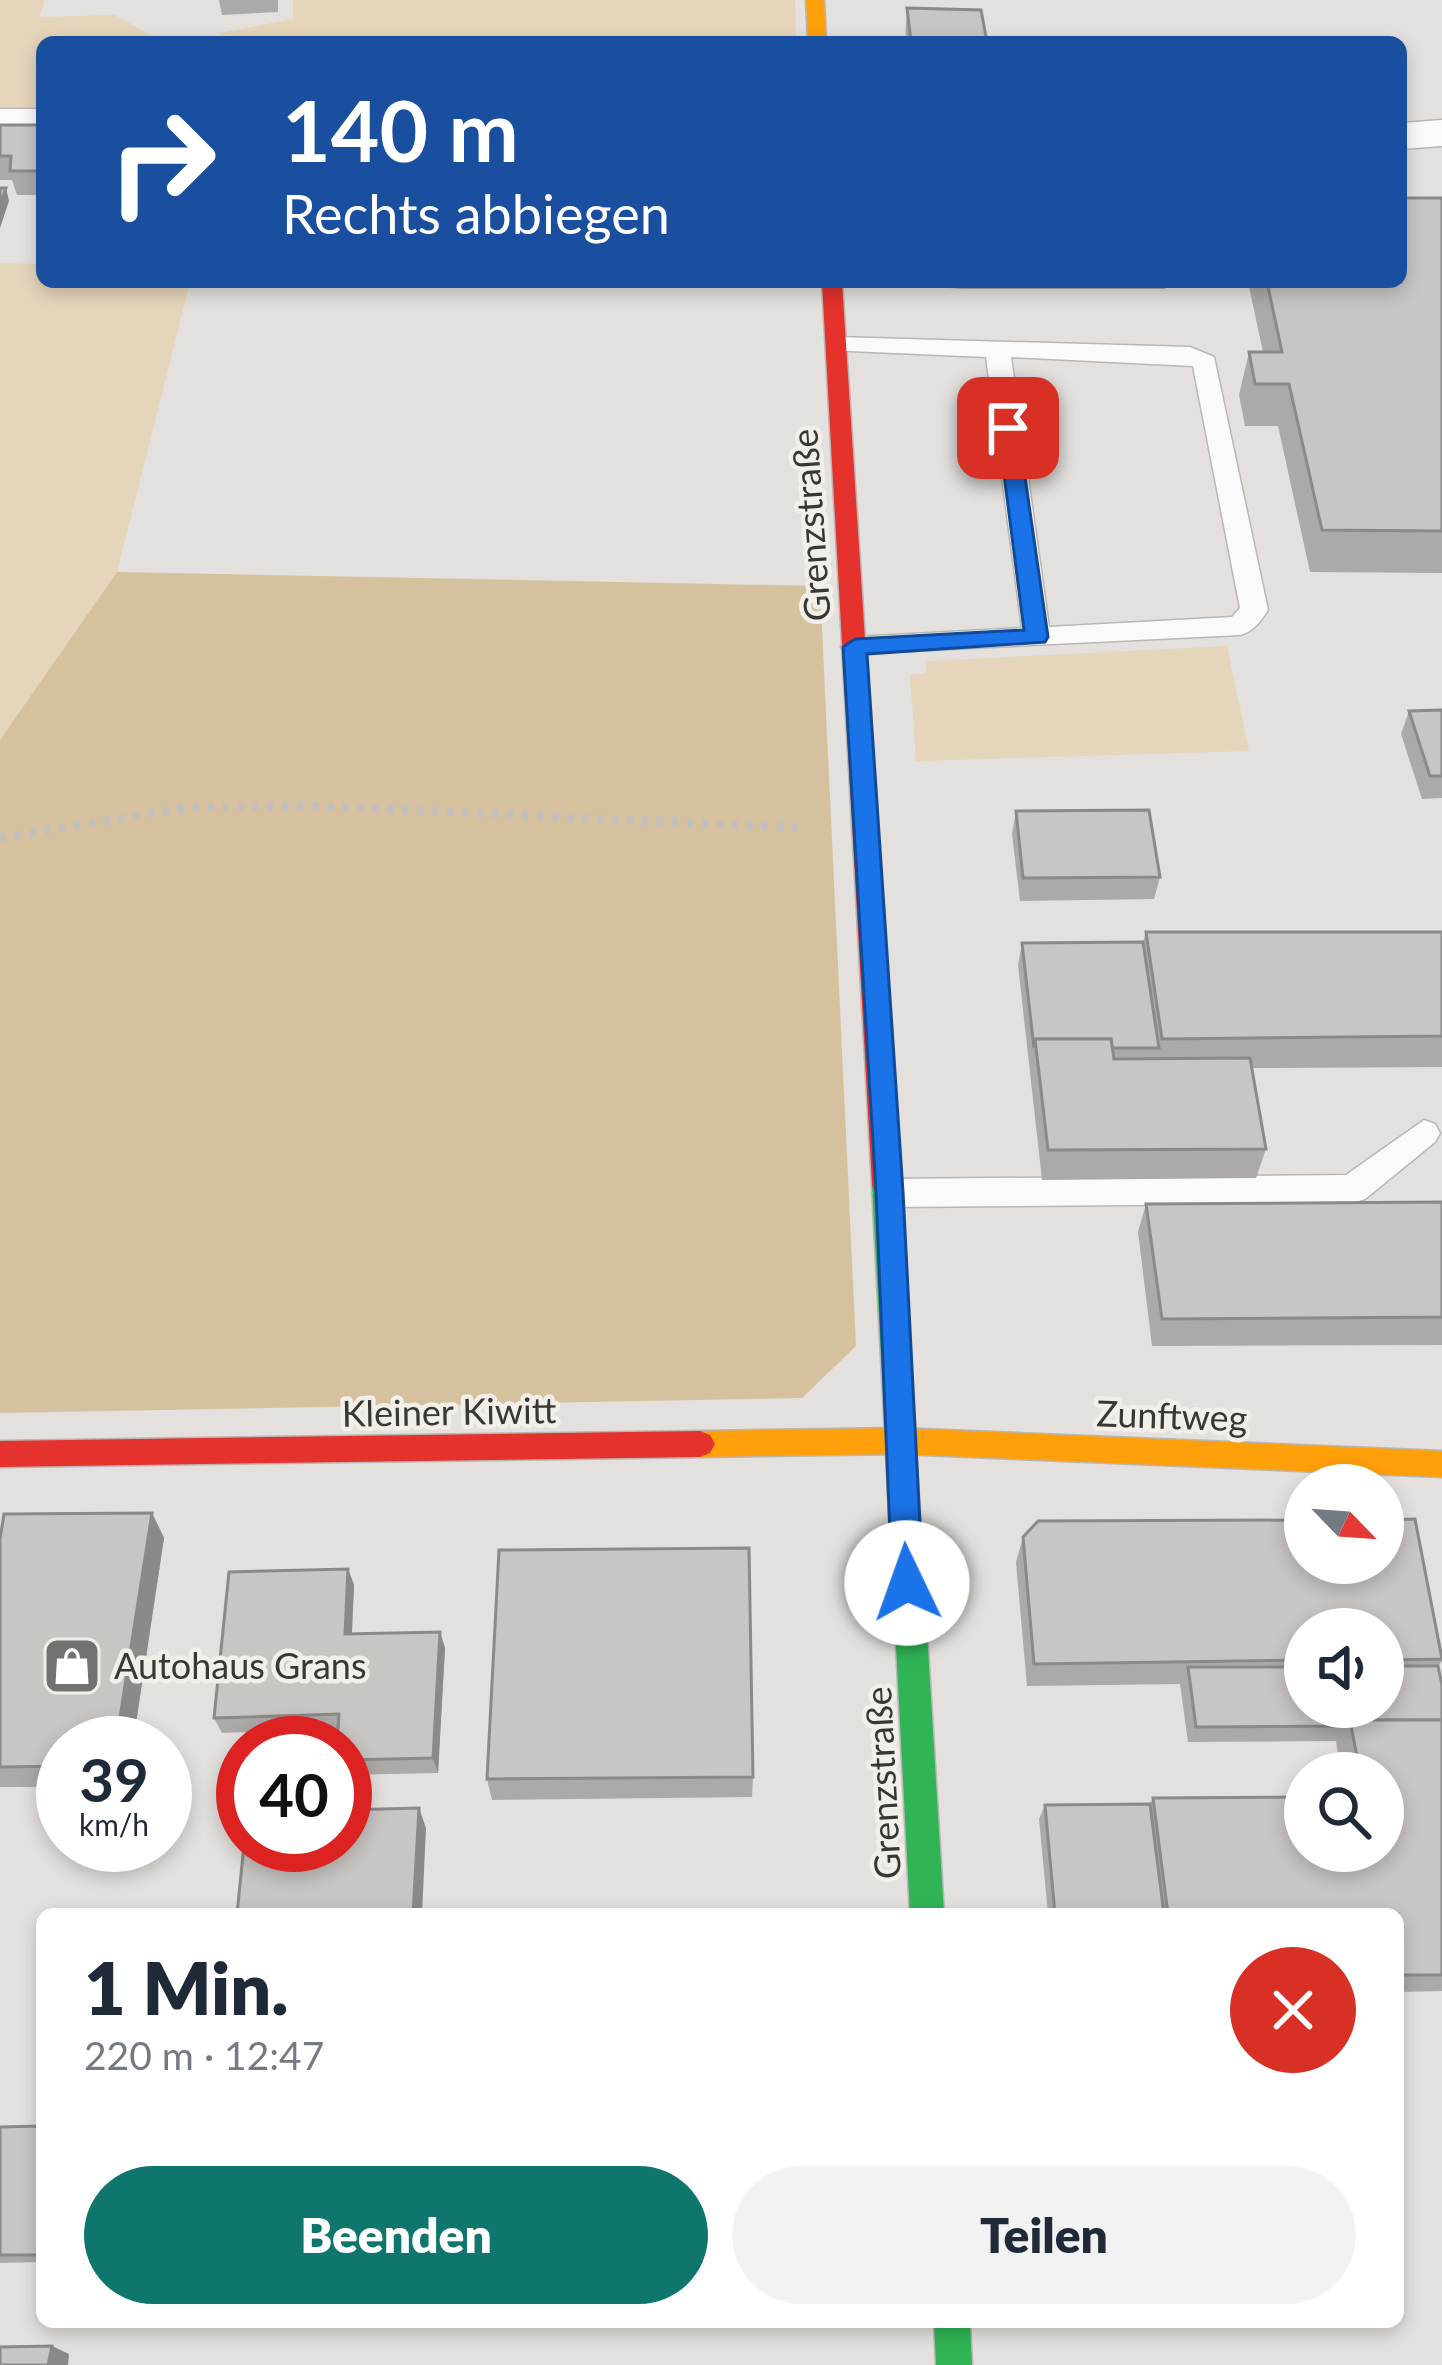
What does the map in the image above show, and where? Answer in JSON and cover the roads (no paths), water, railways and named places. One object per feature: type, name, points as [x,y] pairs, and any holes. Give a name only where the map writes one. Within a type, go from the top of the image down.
[{"type":"street","points":[[815,0],[817,36]]},
{"type":"street","points":[[0,122],[36,122]]},
{"type":"street","points":[[1407,136],[1442,133]]},
{"type":"street","name":"Grenzstraße","points":[[832,288],[890,1192],[899,1441],[927,1908]]},
{"type":"street","name":"Kleiner Kiwitt","points":[[0,1454],[899,1441]]},
{"type":"street","name":"Zunftweg","points":[[899,1441],[1442,1464]]},
{"type":"street","points":[[952,2328],[954,2365]]},
{"type":"lane","points":[[836,345],[1190,355],[1204,362],[1254,610],[1240,626],[855,647]]},
{"type":"lane","points":[[998,348],[1037,637]]},
{"type":"lane","points":[[890,1192],[1353,1189],[1424,1133]]},
{"type":"place","name":"Autohaus Grans","points":[[72,1666]]}]
